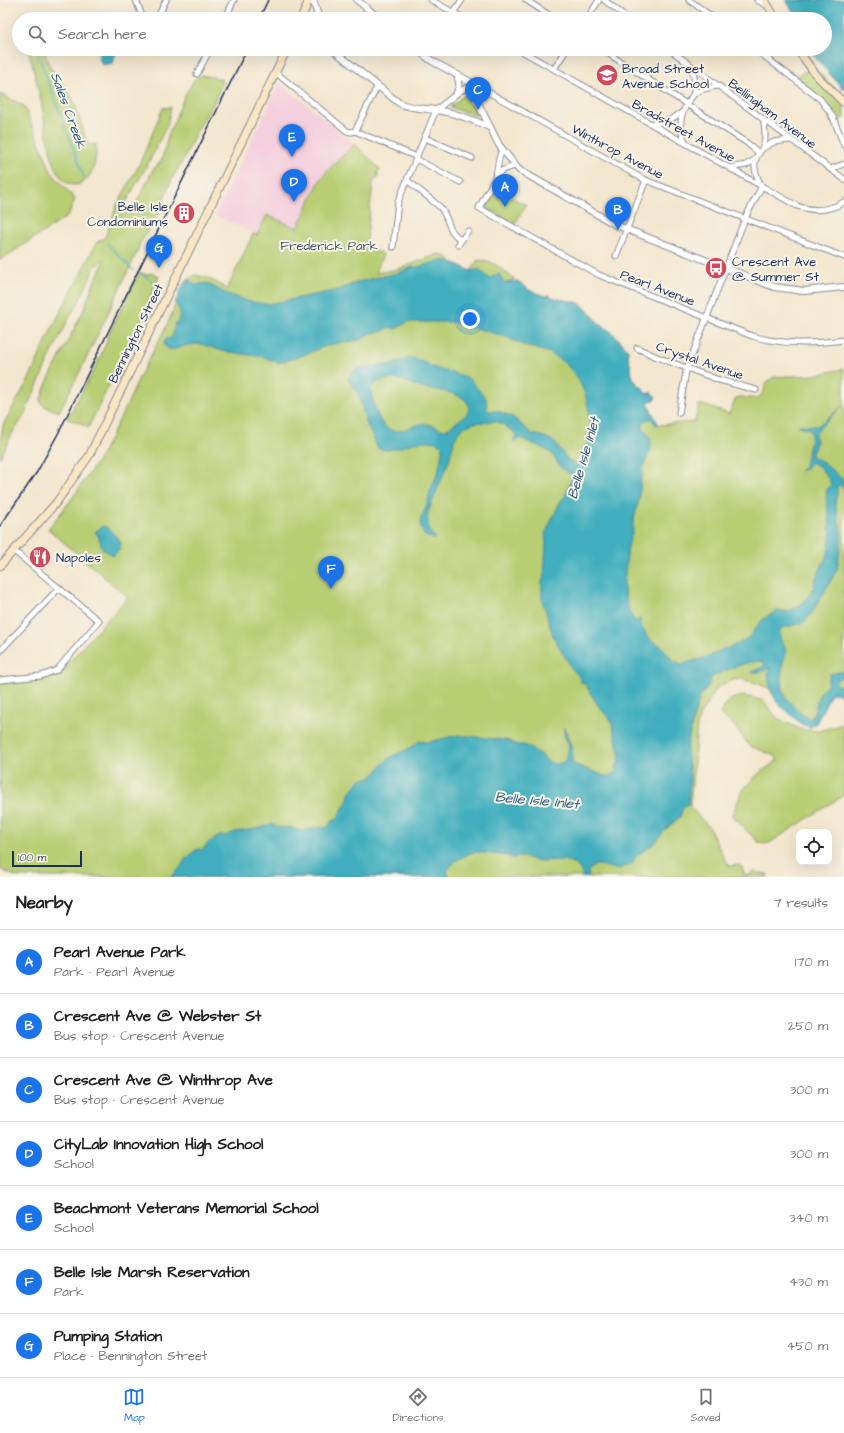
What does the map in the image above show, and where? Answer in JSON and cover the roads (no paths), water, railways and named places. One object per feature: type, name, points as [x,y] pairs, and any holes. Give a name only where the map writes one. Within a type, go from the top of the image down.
[{"type":"main road","points":[[304,12],[309,0]]},
{"type":"main road","points":[[766,3],[772,12]]},
{"type":"main road","name":"Bennington Street","points":[[0,566],[56,503],[89,456],[283,56]]},
{"type":"main road","points":[[802,56],[816,75],[844,103]]},
{"type":"street","points":[[136,0],[140,12]]},
{"type":"street","points":[[160,12],[166,0]]},
{"type":"street","points":[[228,12],[234,0]]},
{"type":"street","points":[[313,0],[317,12]]},
{"type":"street","points":[[357,0],[372,12]]},
{"type":"street","points":[[431,0],[451,12]]},
{"type":"street","points":[[454,12],[462,0]]},
{"type":"street","points":[[526,0],[544,12]]},
{"type":"street","points":[[591,12],[599,0]]},
{"type":"street","points":[[604,0],[620,12]]},
{"type":"street","points":[[689,0],[705,12]]},
{"type":"street","points":[[757,0],[766,3]]},
{"type":"street","points":[[197,74],[206,56]]},
{"type":"street","points":[[340,56],[377,87],[395,101],[403,105],[436,110],[468,118],[489,127]]},
{"type":"street","name":"Winthrop Avenue","points":[[425,56],[646,180],[844,257]]},
{"type":"street","name":"Bradstreet Avenue","points":[[531,56],[797,206],[808,209],[825,209],[834,207],[844,202]]},
{"type":"street","points":[[554,69],[562,56]]},
{"type":"street","points":[[612,56],[759,153]]},
{"type":"street","name":"Bellingham Avenue","points":[[678,56],[844,179]]},
{"type":"street","points":[[764,56],[820,99],[832,114],[844,145]]},
{"type":"street","points":[[686,143],[681,130],[680,119],[682,112],[692,96],[695,82],[690,65]]},
{"type":"street","points":[[275,72],[347,131],[355,131],[416,158],[460,182]]},
{"type":"street","points":[[456,95],[459,85],[457,75]]},
{"type":"street","points":[[393,247],[398,202],[436,110],[474,84]]},
{"type":"street","points":[[474,84],[474,95],[489,127],[502,150],[515,166],[536,180],[616,225],[767,285],[787,289],[811,290],[844,287]]},
{"type":"street","points":[[692,96],[702,90],[719,86]]},
{"type":"street","points":[[355,131],[377,87]]},
{"type":"street","points":[[651,124],[670,120],[677,117],[682,112]]},
{"type":"street","points":[[763,119],[765,135],[763,148]]},
{"type":"street","points":[[425,138],[472,158]]},
{"type":"street","points":[[679,413],[686,368],[744,219],[762,186],[757,177],[756,159],[763,148],[774,142],[790,140]]},
{"type":"street","points":[[496,176],[502,150]]},
{"type":"street","points":[[729,168],[744,166],[756,159]]},
{"type":"street","points":[[830,169],[844,164]]},
{"type":"street","points":[[496,176],[503,170],[515,166]]},
{"type":"street","name":"Pearl Avenue","points":[[496,176],[479,208],[594,273],[743,333],[770,341],[807,344],[844,340]]},
{"type":"street","points":[[407,180],[440,206],[444,212],[451,231],[462,240]]},
{"type":"street","points":[[616,256],[646,180]]},
{"type":"street","points":[[458,246],[468,231]]},
{"type":"street","name":"Crystal Avenue","points":[[637,348],[722,382],[756,390]]},
{"type":"street","points":[[0,680],[41,676],[57,670],[100,620],[14,552]]},
{"type":"street","points":[[0,651],[59,588]]},
{"type":"water","points":[[786,0],[844,0],[844,90],[814,56],[832,56],[832,12],[793,12]]},
{"type":"water","points":[[98,56],[115,56],[113,63],[102,65]]},
{"type":"water","name":"Belle Isle Inlet","points":[[440,260],[452,262],[471,271],[479,269],[489,278],[498,274],[504,283],[518,281],[529,290],[545,296],[549,295],[554,298],[579,303],[600,324],[613,333],[628,350],[634,380],[643,388],[644,392],[648,394],[650,392],[655,395],[655,400],[649,401],[648,405],[659,425],[655,424],[651,418],[644,421],[643,424],[650,438],[651,449],[641,479],[639,500],[628,546],[624,592],[628,608],[633,619],[637,621],[640,618],[642,628],[648,637],[661,646],[672,659],[678,663],[683,664],[704,658],[715,654],[723,648],[726,649],[740,643],[749,637],[762,620],[777,611],[790,611],[804,602],[812,592],[816,578],[828,553],[831,530],[828,528],[830,526],[826,493],[827,489],[831,485],[830,481],[820,467],[811,462],[805,469],[799,471],[805,465],[811,433],[809,429],[798,426],[819,425],[842,406],[815,434],[816,443],[811,456],[824,463],[842,479],[842,482],[844,483],[844,489],[840,485],[837,487],[835,502],[841,530],[841,543],[837,570],[812,613],[804,622],[781,628],[780,636],[786,651],[782,667],[782,685],[789,702],[803,715],[811,719],[820,693],[827,686],[830,674],[844,671],[844,676],[835,682],[844,688],[844,698],[837,693],[831,693],[816,723],[810,727],[801,724],[777,702],[770,689],[768,673],[770,667],[761,672],[751,672],[764,666],[763,662],[759,661],[745,664],[715,675],[711,678],[709,685],[699,698],[690,733],[687,749],[690,776],[688,805],[683,807],[680,817],[667,828],[655,843],[636,856],[632,864],[618,869],[595,865],[588,871],[589,877],[583,877],[576,865],[564,860],[537,861],[524,857],[512,858],[509,856],[476,852],[455,861],[447,871],[449,877],[171,877],[180,868],[186,858],[194,851],[199,849],[202,850],[209,842],[222,835],[225,836],[235,832],[261,828],[271,824],[280,828],[290,827],[300,831],[320,827],[327,828],[332,821],[338,819],[348,800],[349,792],[362,778],[371,777],[388,759],[410,748],[419,741],[428,742],[458,735],[506,740],[518,745],[525,745],[543,756],[548,762],[556,764],[564,762],[567,758],[569,745],[564,735],[564,727],[573,752],[572,761],[574,764],[604,776],[609,776],[615,773],[620,756],[611,720],[599,707],[585,684],[581,682],[578,675],[572,669],[553,636],[542,599],[542,582],[544,576],[546,543],[545,534],[560,502],[566,493],[572,475],[561,468],[551,453],[545,449],[520,438],[514,442],[516,434],[501,423],[495,421],[474,423],[464,427],[458,433],[454,441],[449,461],[427,515],[429,531],[436,539],[427,537],[424,535],[420,525],[421,518],[438,473],[443,447],[436,442],[428,441],[393,449],[385,450],[378,448],[366,423],[358,393],[348,379],[353,371],[363,367],[390,365],[409,358],[414,358],[440,370],[468,378],[486,398],[488,411],[498,411],[513,417],[531,433],[550,439],[570,462],[578,464],[586,453],[590,422],[585,394],[578,378],[566,364],[550,353],[525,346],[504,336],[452,322],[408,322],[396,329],[390,327],[382,332],[371,333],[361,340],[337,343],[278,363],[264,357],[222,351],[201,344],[187,345],[176,349],[168,349],[164,345],[165,339],[172,338],[175,323],[178,322],[180,312],[175,303],[185,282],[190,280],[195,285],[207,283],[225,293],[247,301],[266,304],[338,290],[361,281]],"holes":[[[395,379],[419,387],[443,391],[461,397],[467,401],[469,407],[466,415],[446,430],[425,424],[398,431],[389,429],[384,426],[377,414],[371,387],[376,383]]]},
{"type":"water","points":[[103,526],[109,529],[121,543],[120,548],[113,556],[102,548],[98,535],[95,533]]},
{"type":"waterway","name":"Sales Creek","points":[[39,56],[84,177]]},
{"type":"waterway","name":"Sales Creek","points":[[107,243],[133,270]]},
{"type":"waterway","name":"Sales Creek","points":[[140,273],[155,283]]},
{"type":"waterway","name":"Sales Creek","points":[[177,291],[181,290]]},
{"type":"railway","points":[[262,12],[268,0]]},
{"type":"railway","points":[[0,526],[37,472],[59,432],[244,56]]},
{"type":"place","name":"Broad Street Avenue School","points":[[607,75]]},
{"type":"place","name":"Crescent Ave @ Winthrop Ave","points":[[478,110]]},
{"type":"place","name":"Beachmont Veterans Memorial School","points":[[292,157]]},
{"type":"place","name":"CityLab Innovation High School","points":[[294,202]]},
{"type":"place","name":"Pearl Avenue Park","points":[[505,207]]},
{"type":"place","name":"Belle Isle Condominiums","points":[[184,213]]},
{"type":"place","name":"Crescent Ave @ Webster St","points":[[618,230]]},
{"type":"place","name":"Pumping Station","points":[[159,268]]},
{"type":"place","name":"Crescent Ave @ Summer St","points":[[716,268]]},
{"type":"place","name":"Napoles","points":[[40,557]]},
{"type":"place","name":"Belle Isle Marsh Reservation","points":[[331,589]]},
{"type":"park label","name":"Frederick Park","points":[[329,245]]}]
